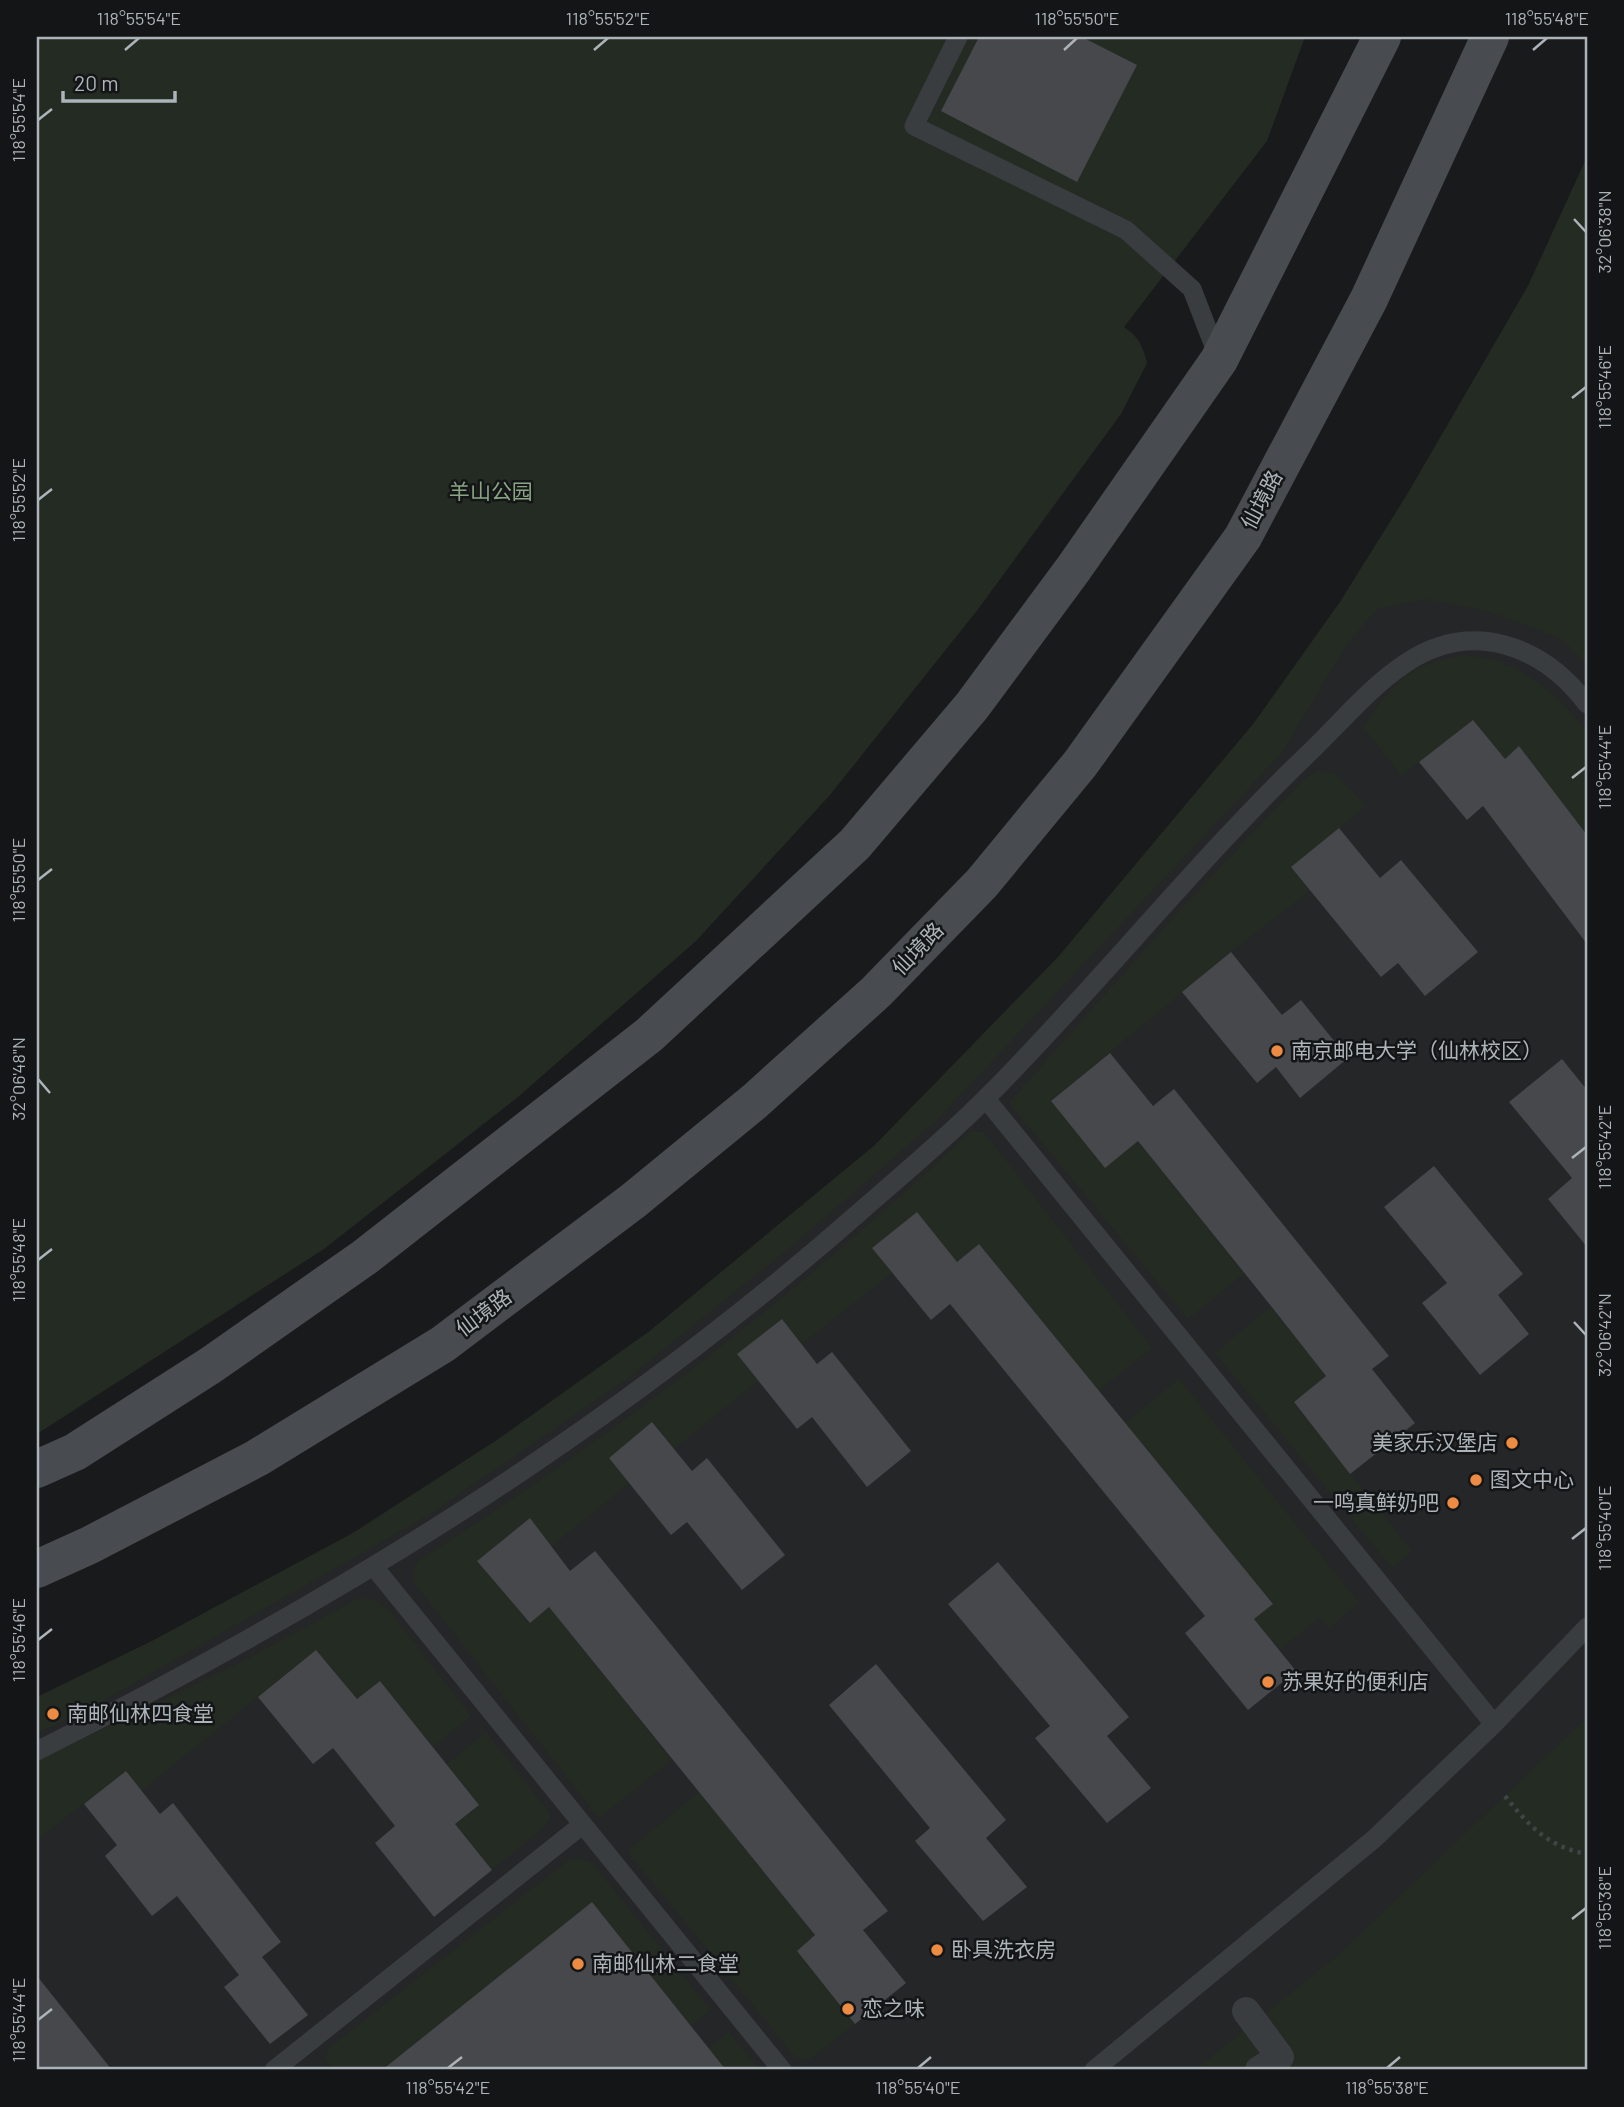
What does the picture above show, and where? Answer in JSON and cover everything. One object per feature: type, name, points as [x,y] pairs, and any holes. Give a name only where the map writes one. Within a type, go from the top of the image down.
[{"type":"main road","points":[[37,1469],[75,1451],[211,1365],[365,1257],[649,1035],[855,844],[972,706],[1074,568],[1219,360],[1382,37]]},
{"type":"main road","name":"仙境路","points":[[37,1569],[90,1545],[257,1458],[443,1344],[633,1202],[755,1101],[876,992],[982,883],[1080,765],[1243,537],[1369,299],[1490,37]]},
{"type":"street","points":[[1246,2011],[1280,2057],[1259,2070]]},
{"type":"lane","points":[[958,37],[914,126],[1126,230],[1192,289],[1219,360]]},
{"type":"lane","points":[[37,1751],[222,1655],[374,1567],[506,1485],[627,1400],[815,1252],[986,1099],[1282,779],[1376,687],[1407,662],[1440,645],[1474,638],[1512,647],[1555,671],[1585,695]]},
{"type":"lane","points":[[986,1099],[1494,1724]]},
{"type":"lane","points":[[374,1567],[782,2070]]},
{"type":"lane","points":[[1094,2070],[1374,1839],[1494,1724],[1587,1627]]},
{"type":"lane","points":[[274,2070],[582,1825]]},
{"type":"path","points":[[1505,1796],[1534,1832],[1572,1852],[1587,1854]]},
{"type":"shaded area","name":"南京邮电大学（仙林校区）","points":[[1587,157],[1587,2070],[37,2070],[37,1697],[152,1641],[353,1533],[497,1440],[651,1330],[875,1145],[1059,956],[1254,723],[1340,602],[1408,493],[1528,286]]},
{"type":"green space","name":"羊山公园","points":[[37,37],[1305,37],[1267,141],[1124,327],[1139,342],[1147,363],[1121,414],[979,608],[830,795],[696,941],[518,1097],[324,1249],[37,1434]]},
{"type":"green space","points":[[1587,157],[1587,658],[1583,661],[1562,639],[1484,610],[1424,599],[1378,609],[1349,641],[1281,754],[935,1122],[794,1244],[631,1376],[427,1516],[94,1706],[37,1733],[37,1697],[152,1641],[353,1533],[497,1440],[651,1330],[875,1145],[1059,956],[1254,723],[1340,602],[1408,493],[1528,286]]},
{"type":"green space","points":[[1461,655],[1499,662],[1532,678],[1561,703],[1587,732],[1587,835],[1519,747],[1505,759],[1473,720],[1402,776],[1363,727],[1403,678],[1426,665]]},
{"type":"green space","points":[[1317,771],[1336,774],[1366,806],[1292,867],[1310,891],[1231,952],[1051,1101],[1104,1167],[1138,1141],[1244,1274],[1188,1319],[1009,1103],[1187,902],[1303,780]]},
{"type":"green space","points":[[970,1132],[984,1132],[1152,1348],[1098,1391],[978,1245],[957,1262],[917,1212],[872,1248],[892,1273],[802,1344],[782,1319],[738,1354],[758,1381],[674,1449],[652,1423],[609,1458],[629,1483],[551,1547],[529,1518],[478,1560],[529,1623],[549,1607],[672,1760],[599,1818],[414,1583],[414,1568],[419,1560],[566,1462],[705,1359],[839,1250]]},
{"type":"green space","points":[[1271,1306],[1326,1376],[1294,1403],[1412,1551],[1392,1568],[1215,1353]]},
{"type":"green space","points":[[1179,1379],[1359,1603],[1329,1628],[1319,1618],[1280,1650],[1254,1619],[1273,1604],[1125,1423]]},
{"type":"green space","points":[[359,1598],[374,1600],[388,1609],[471,1716],[433,1747],[380,1681],[357,1699],[316,1650],[141,1791],[126,1771],[37,1840],[37,1761],[239,1663]]},
{"type":"green space","points":[[1587,1717],[1587,2070],[1194,2070],[1338,1955]]},
{"type":"green space","points":[[486,1732],[549,1812],[550,1819],[541,1830],[492,1870],[455,1824],[479,1805],[447,1764]]},
{"type":"green space","points":[[699,1792],[815,1935],[797,1951],[855,2024],[810,2059],[796,2058],[627,1851]]},
{"type":"green space","points":[[580,1858],[592,1863],[711,2010],[691,2026],[592,1903],[382,2070],[335,2070],[325,2058],[329,2048],[570,1859]]},
{"type":"green space","points":[[729,2032],[759,2070],[726,2070],[709,2048]]},
{"type":"building","points":[[979,37],[1082,37],[1137,65],[1077,182],[941,111]]},
{"type":"building","points":[[1473,720],[1505,759],[1519,746],[1587,835],[1587,944],[1483,806],[1467,820],[1419,762]]},
{"type":"building","points":[[1339,828],[1380,878],[1401,860],[1478,952],[1425,996],[1398,963],[1381,977],[1291,867]]},
{"type":"building","points":[[1231,952],[1282,1015],[1301,1000],[1348,1058],[1300,1098],[1276,1067],[1257,1083],[1182,992]]},
{"type":"building","points":[[1110,1053],[1153,1106],[1174,1089],[1389,1356],[1372,1369],[1415,1423],[1350,1474],[1294,1402],[1326,1376],[1271,1306],[1138,1141],[1105,1168],[1051,1101]]},
{"type":"building","points":[[1562,1059],[1587,1090],[1587,1247],[1548,1199],[1572,1178],[1509,1102]]},
{"type":"building","points":[[1434,1166],[1523,1274],[1498,1295],[1529,1334],[1480,1375],[1422,1303],[1447,1283],[1384,1207]]},
{"type":"building","points":[[917,1212],[957,1262],[979,1244],[1273,1604],[1254,1619],[1296,1671],[1248,1710],[1185,1633],[1205,1616],[950,1304],[931,1320],[872,1248]]},
{"type":"building","points":[[782,1319],[817,1364],[832,1352],[911,1451],[867,1487],[812,1417],[797,1429],[737,1354]]},
{"type":"building","points":[[652,1422],[692,1471],[707,1458],[785,1555],[742,1590],[687,1522],[671,1535],[609,1458]]},
{"type":"building","points":[[530,1518],[570,1571],[595,1551],[888,1911],[863,1930],[906,1983],[855,2024],[797,1951],[815,1935],[549,1607],[530,1623],[477,1561]]},
{"type":"building","points":[[998,1562],[1129,1717],[1107,1736],[1151,1788],[1107,1823],[1035,1738],[1050,1726],[948,1604]]},
{"type":"building","points":[[316,1650],[357,1699],[380,1681],[479,1805],[455,1824],[492,1870],[434,1917],[375,1843],[395,1826],[333,1748],[313,1764],[258,1697]]},
{"type":"building","points":[[876,1664],[1006,1820],[986,1838],[1027,1887],[983,1921],[915,1841],[930,1828],[829,1705]]},
{"type":"building","points":[[126,1771],[160,1814],[173,1803],[281,1942],[262,1957],[308,2015],[270,2044],[224,1987],[239,1975],[177,1896],[152,1916],[105,1856],[117,1845],[84,1804]]},
{"type":"building","name":"南邮仙林二食堂","points":[[592,1902],[726,2070],[382,2070]]},
{"type":"building","points":[[37,1976],[112,2070],[37,2070]]},
{"type":"place","name":"南京邮电大学（仙林校区）","points":[[1277,1051]]},
{"type":"place","name":"美家乐汉堡店","points":[[1512,1443]]},
{"type":"place","name":"图文中心","points":[[1476,1480]]},
{"type":"place","name":"一鸣真鲜奶吧","points":[[1453,1503]]},
{"type":"place","name":"苏果好的便利店","points":[[1268,1682]]},
{"type":"place","name":"南邮仙林四食堂","points":[[53,1714]]},
{"type":"place","name":"卧具洗衣房","points":[[937,1950]]},
{"type":"place","name":"南邮仙林二食堂","points":[[578,1964]]},
{"type":"place","name":"恋之味","points":[[848,2009]]}]
